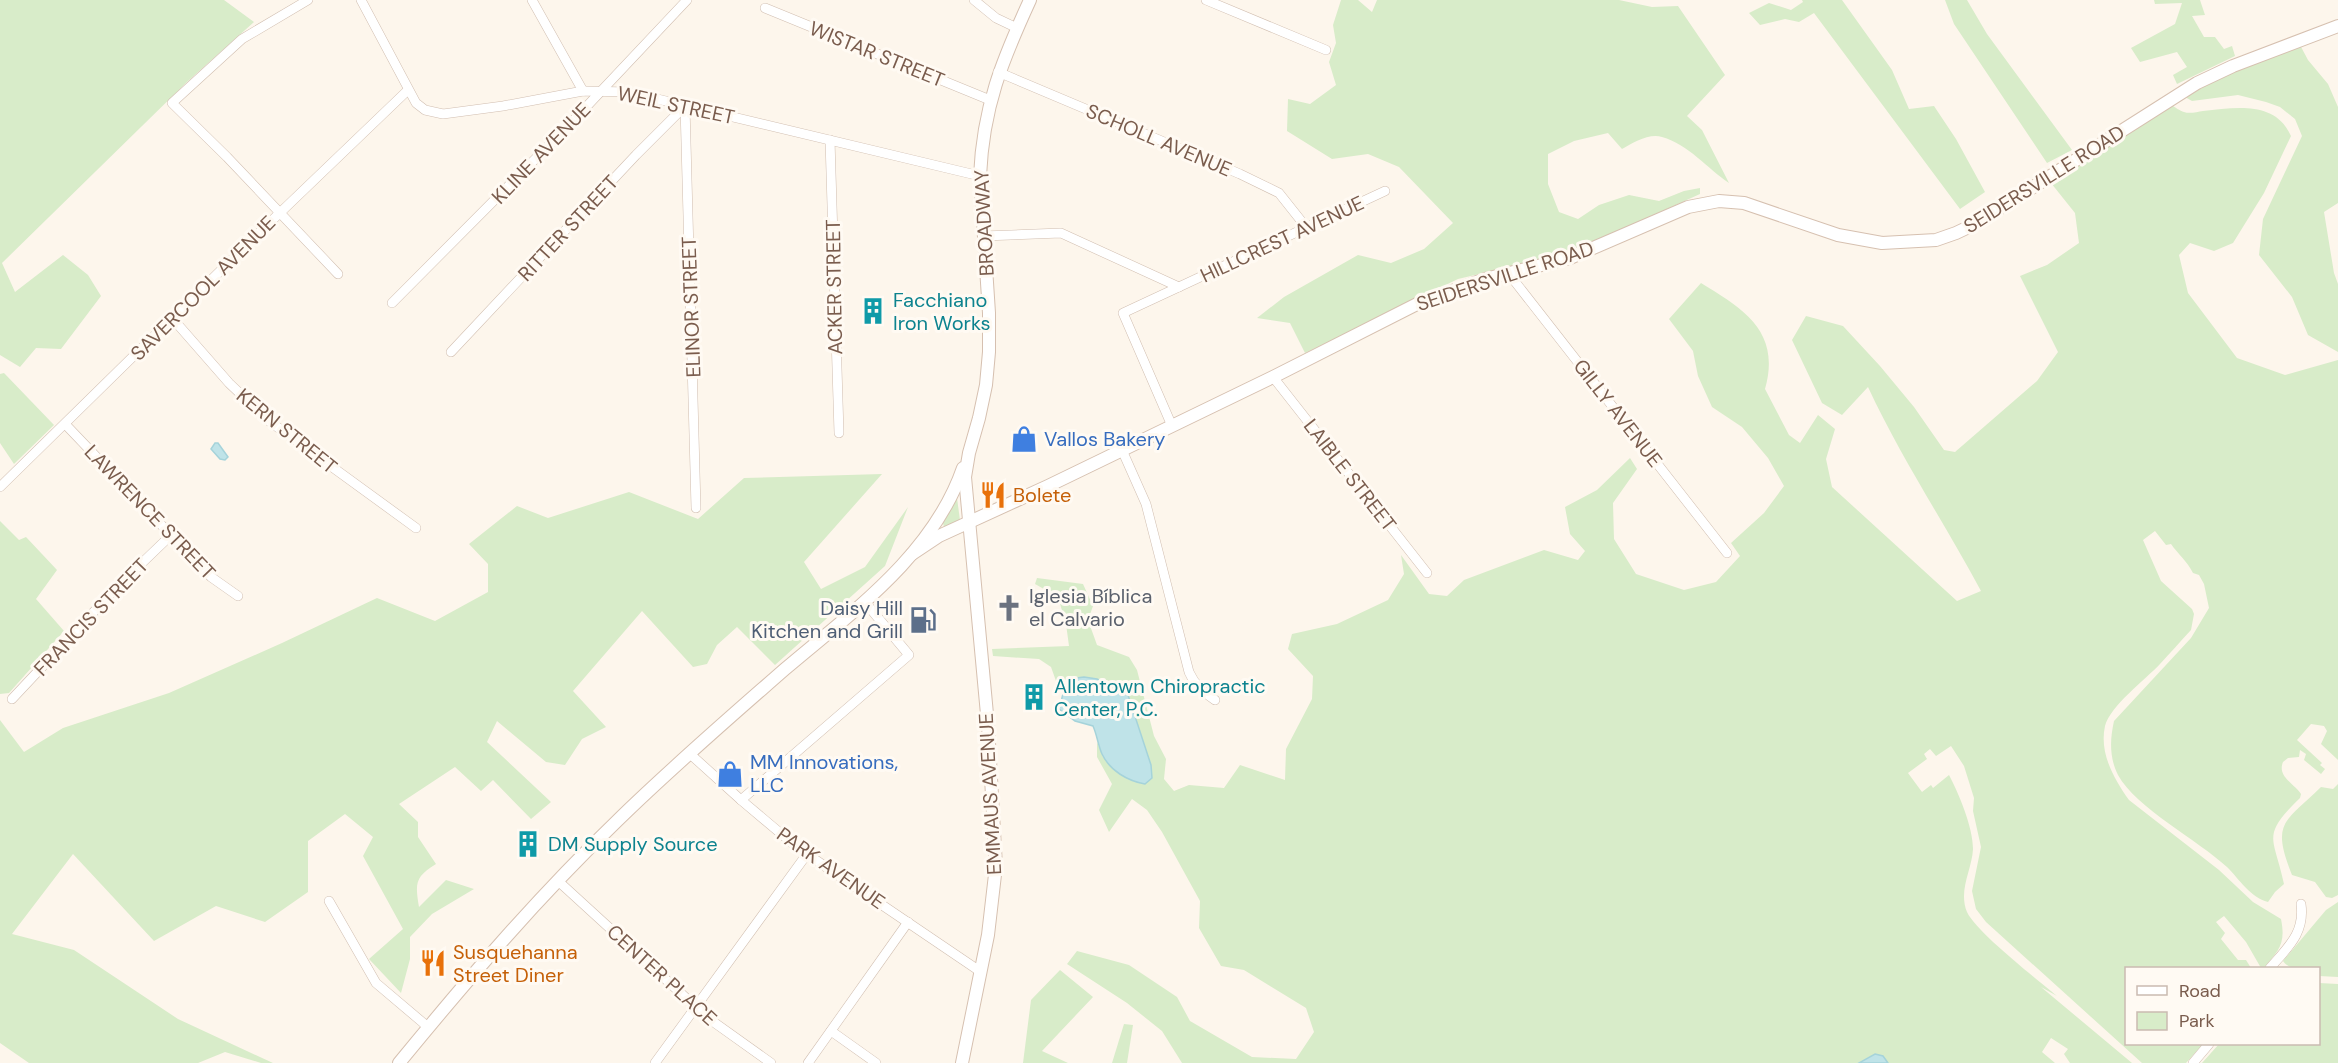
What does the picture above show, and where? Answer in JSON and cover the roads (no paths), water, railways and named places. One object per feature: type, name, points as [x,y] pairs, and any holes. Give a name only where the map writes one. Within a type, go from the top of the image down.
[{"type":"main road","name":"BROADWAY","points":[[970,523],[965,477],[979,418],[989,352],[989,313],[980,176],[984,127],[998,72],[1030,0]]},
{"type":"main road","name":"SEIDERSVILLE ROAD","points":[[912,554],[939,536],[1274,377],[1419,303],[1485,279],[1570,258],[1688,207],[1719,201],[1755,205],[1824,231],[1863,241],[1882,243],[1927,241],[1947,237],[1975,224],[2197,83],[2233,66],[2338,26]]},
{"type":"main road","points":[[399,1063],[488,955],[557,880],[617,820],[689,753],[864,601],[912,554],[941,515],[969,453]]},
{"type":"main road","name":"EMMAUS AVENUE","points":[[962,1063],[994,901],[996,838],[970,523]]},
{"type":"street","points":[[308,0],[242,39],[172,103],[338,274]]},
{"type":"street","name":"WEIL STREET","points":[[361,0],[408,90],[420,107],[434,113],[443,114],[503,106],[583,91],[628,92],[980,176]]},
{"type":"street","points":[[532,0],[583,91]]},
{"type":"street","name":"KLINE AVENUE","points":[[392,303],[602,90],[687,0]]},
{"type":"street","points":[[974,0],[996,18],[1017,28]]},
{"type":"street","points":[[1206,0],[1326,50]]},
{"type":"street","name":"WISTAR STREET","points":[[765,8],[990,100]]},
{"type":"street","name":"SCHOLL AVENUE","points":[[998,72],[1240,174],[1279,193],[1306,227]]},
{"type":"street","name":"SAVERCOOL AVENUE","points":[[0,488],[408,90]]},
{"type":"street","name":"RITTER STREET","points":[[451,352],[685,106]]},
{"type":"street","name":"ELINOR STREET","points":[[685,106],[696,508]]},
{"type":"street","name":"ACKER STREET","points":[[830,140],[839,433]]},
{"type":"street","name":"HILLCREST AVENUE","points":[[1172,426],[1123,313],[1385,191]]},
{"type":"street","points":[[983,236],[1061,234],[1179,287]]},
{"type":"street","name":"GILLY AVENUE","points":[[1509,274],[1727,553]]},
{"type":"street","name":"KERN STREET","points":[[173,319],[229,383],[269,421],[416,528]]},
{"type":"street","name":"LAIBLE STREET","points":[[1274,377],[1427,573]]},
{"type":"street","name":"LAWRENCE STREET","points":[[66,425],[211,577],[238,596]]},
{"type":"street","points":[[1122,450],[1146,504],[1189,672],[1196,684],[1215,699]]},
{"type":"street","name":"FRANCIS STREET","points":[[12,699],[118,586],[171,536]]},
{"type":"street","points":[[741,800],[909,655],[864,601]]},
{"type":"street","name":"PARK AVENUE","points":[[689,753],[741,800],[807,854],[981,972]]},
{"type":"street","points":[[655,1063],[807,854]]},
{"type":"street","name":"CENTER PLACE","points":[[557,880],[708,1018],[771,1063]]},
{"type":"street","points":[[329,901],[376,983],[428,1027]]},
{"type":"street","points":[[2272,967],[2296,936],[2301,925],[2301,904]]},
{"type":"street","points":[[808,1063],[908,922]]},
{"type":"street","points":[[831,1031],[876,1063]]},
{"type":"street","points":[[2193,1063],[2208,1045]]},
{"type":"water","points":[[215,443],[218,443],[228,457],[225,460],[220,459],[211,449]]},
{"type":"water","points":[[1084,677],[1097,679],[1128,695],[1151,765],[1152,778],[1145,784],[1126,778],[1105,760],[1093,726],[1075,721],[1059,709],[1068,683]]},
{"type":"water","points":[[1875,1054],[1883,1056],[1888,1063],[1859,1063]]},
{"type":"place","name":"Facchiano Iron Works","points":[[873,311]]},
{"type":"place","name":"Vallos Bakery","points":[[1024,439]]},
{"type":"place","name":"Bolete","points":[[993,495]]},
{"type":"place","name":"Iglesia Bíblica el Calvario","points":[[1009,608]]},
{"type":"place","name":"Daisy Hill Kitchen and Grill","points":[[923,620]]},
{"type":"place","name":"Allentown Chiropractic Center, P.C.","points":[[1034,697]]},
{"type":"place","name":"MM Innovations, LLC","points":[[730,774]]},
{"type":"place","name":"DM Supply Source","points":[[528,844]]},
{"type":"place","name":"Susquehanna Street Diner","points":[[433,963]]}]
